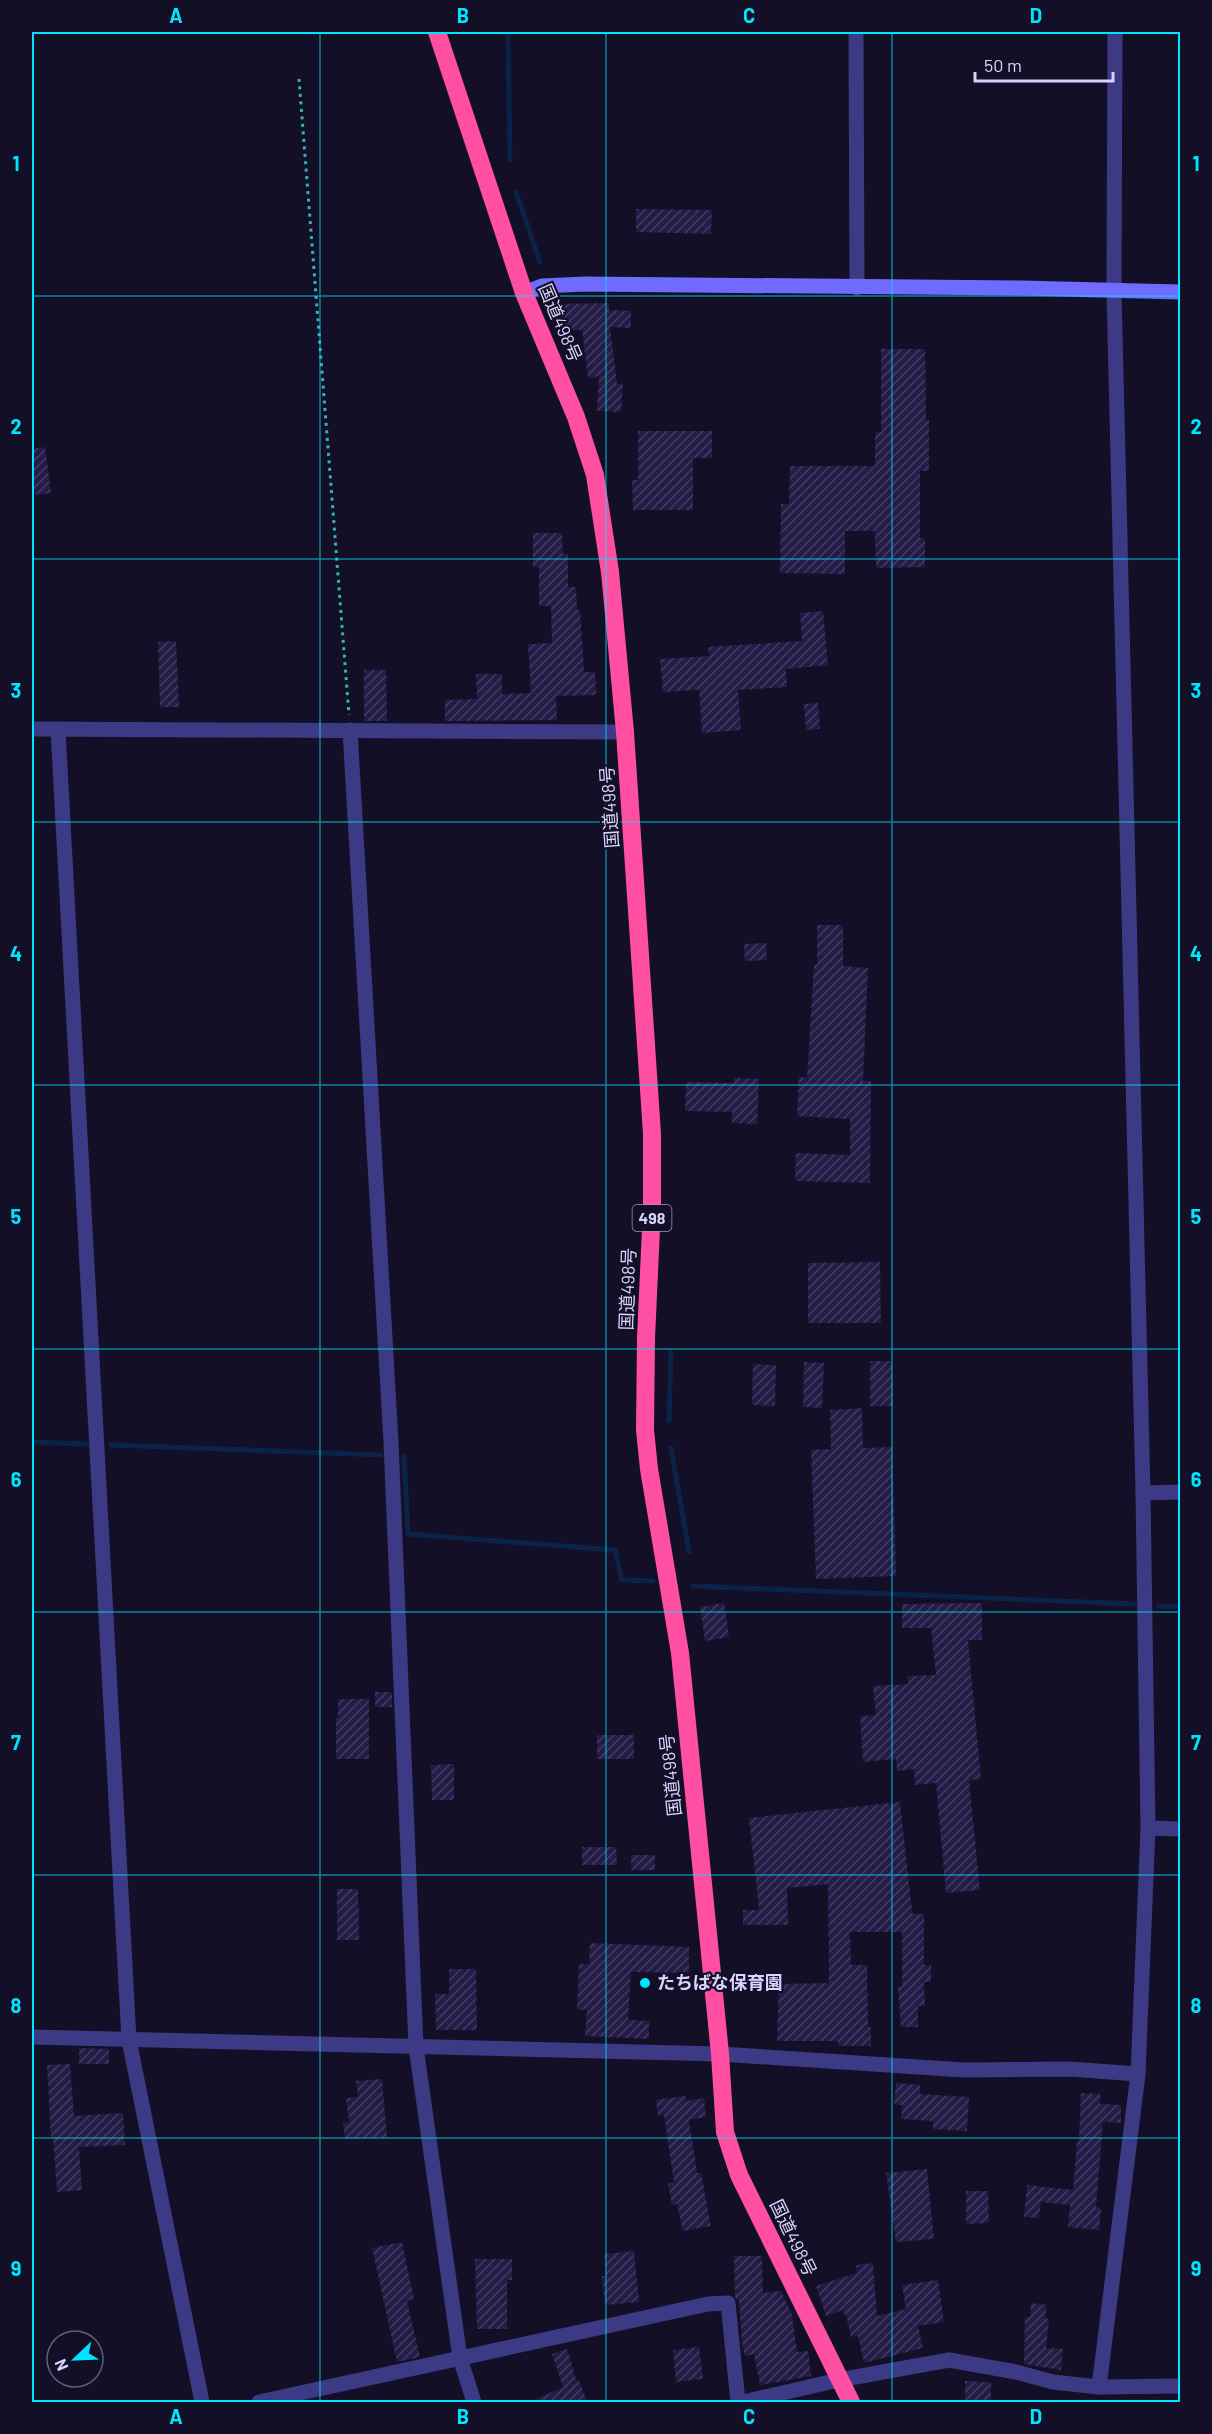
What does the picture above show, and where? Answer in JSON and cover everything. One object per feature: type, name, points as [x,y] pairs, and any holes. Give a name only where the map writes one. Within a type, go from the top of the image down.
[{"type":"highway","name":"国道498号","points":[[437,32],[524,292],[576,417],[595,474],[610,572],[625,732],[652,1134],[645,1430],[649,1469],[680,1653],[720,2054],[725,2132],[739,2175],[851,2403]]},
{"type":"street","points":[[856,32],[857,288]]},
{"type":"street","points":[[1099,2386],[1138,2074],[1148,1828],[1143,1493],[1114,291],[1115,32]]},
{"type":"street","points":[[524,292],[542,286],[585,284],[1022,288],[1180,292]]},
{"type":"street","points":[[32,729],[625,732]]},
{"type":"street","points":[[58,730],[129,2040],[202,2403]]},
{"type":"street","points":[[350,730],[391,1442],[416,2047],[460,2358],[474,2403]]},
{"type":"street","points":[[1143,1493],[1180,1492]]},
{"type":"street","points":[[1148,1828],[1180,1829]]},
{"type":"street","points":[[32,2037],[720,2054],[964,2070],[1070,2069],[1138,2074]]},
{"type":"street","points":[[259,2403],[708,2304],[728,2303],[738,2403]]},
{"type":"street","points":[[743,2403],[839,2380],[950,2360],[1016,2372],[1053,2382],[1099,2386],[1180,2386]]},
{"type":"path","points":[[299,79],[350,730]]},
{"type":"building","points":[[636,209],[712,210],[711,234],[636,232]]},
{"type":"building","points":[[609,303],[609,310],[631,311],[631,328],[610,327],[617,384],[623,384],[621,412],[597,411],[599,376],[588,378],[582,330],[559,330],[559,304]]},
{"type":"building","points":[[881,349],[925,349],[929,471],[920,471],[920,538],[925,538],[925,567],[876,568],[875,531],[845,531],[845,574],[780,573],[781,504],[789,504],[790,466],[875,466],[875,432],[881,432]]},
{"type":"building","points":[[638,431],[712,431],[712,458],[693,458],[693,510],[633,510],[632,480],[638,480]]},
{"type":"building","points":[[45,447],[51,493],[32,495],[32,449]]},
{"type":"building","points":[[533,533],[562,533],[563,554],[568,554],[568,587],[576,587],[577,610],[580,610],[584,672],[595,672],[596,695],[556,696],[557,720],[445,721],[445,700],[477,699],[476,674],[502,674],[502,694],[531,693],[528,644],[552,643],[551,606],[539,606],[539,567],[533,567]]},
{"type":"building","points":[[823,611],[828,665],[786,669],[787,687],[738,690],[741,730],[702,733],[699,690],[663,692],[660,659],[709,656],[708,647],[802,641],[800,613]]},
{"type":"building","points":[[176,641],[179,707],[160,707],[158,642]]},
{"type":"building","points":[[364,670],[386,670],[387,721],[364,721]]},
{"type":"building","points":[[818,703],[820,729],[806,730],[804,704]]},
{"type":"building","points":[[817,925],[843,925],[843,966],[868,968],[863,1081],[871,1081],[870,1183],[795,1181],[796,1153],[850,1155],[850,1119],[797,1116],[799,1077],[807,1078],[814,965],[817,965]]},
{"type":"building","points":[[766,943],[767,960],[745,961],[744,944]]},
{"type":"building","points":[[734,1078],[759,1079],[757,1124],[732,1123],[732,1112],[685,1111],[686,1082],[734,1083]]},
{"type":"building","points":[[880,1262],[881,1323],[808,1323],[808,1263]]},
{"type":"building","points":[[870,1361],[892,1361],[893,1406],[870,1406]]},
{"type":"building","points":[[804,1362],[824,1363],[822,1408],[803,1407]]},
{"type":"building","points":[[753,1364],[776,1365],[775,1406],[752,1405]]},
{"type":"building","points":[[862,1408],[863,1448],[892,1447],[896,1576],[816,1579],[811,1450],[831,1449],[830,1410]]},
{"type":"building","points":[[724,1603],[729,1637],[705,1641],[700,1607]]},
{"type":"building","points":[[982,1603],[982,1640],[968,1640],[981,1779],[969,1780],[980,1890],[946,1893],[936,1783],[915,1785],[914,1769],[897,1771],[896,1759],[863,1762],[860,1716],[876,1715],[873,1686],[908,1684],[907,1676],[936,1675],[931,1628],[902,1628],[902,1604]]},
{"type":"building","points":[[375,1692],[392,1692],[392,1707],[375,1707]]},
{"type":"building","points":[[338,1699],[369,1699],[369,1759],[336,1759]]},
{"type":"building","points":[[597,1735],[634,1735],[634,1759],[597,1759]]},
{"type":"building","points":[[454,1764],[454,1800],[432,1800],[431,1765]]},
{"type":"building","points":[[900,1802],[912,1910],[913,1914],[924,1914],[924,1965],[931,1965],[931,1982],[924,1982],[925,2006],[918,2006],[918,2027],[901,2027],[898,1986],[902,1987],[902,1932],[850,1932],[851,1965],[867,1965],[868,2027],[871,2027],[871,2046],[838,2046],[838,2041],[777,2041],[779,1984],[829,1983],[828,1884],[787,1888],[788,1925],[743,1925],[743,1910],[759,1910],[749,1818]]},
{"type":"building","points":[[582,1847],[616,1847],[617,1865],[582,1865]]},
{"type":"building","points":[[631,1855],[655,1855],[655,1870],[631,1870]]},
{"type":"building","points":[[337,1889],[358,1889],[359,1940],[337,1940]]},
{"type":"building","points":[[590,1943],[689,1947],[689,1973],[631,1972],[628,2020],[649,2021],[649,2039],[585,2036],[587,2010],[577,2009],[579,1964],[589,1964]]},
{"type":"building","points":[[449,1969],[476,1969],[477,2030],[436,2030],[435,1994],[449,1994]]},
{"type":"building","points":[[79,2048],[109,2049],[109,2064],[79,2064]]},
{"type":"building","points":[[70,2064],[74,2116],[123,2113],[125,2145],[79,2147],[82,2190],[57,2192],[47,2065]]},
{"type":"building","points":[[382,2079],[387,2137],[345,2139],[343,2123],[349,2122],[346,2098],[358,2097],[356,2081]]},
{"type":"building","points":[[896,2083],[920,2085],[920,2094],[969,2097],[967,2131],[933,2129],[933,2121],[901,2119],[902,2105],[894,2104]]},
{"type":"building","points":[[1081,2093],[1100,2094],[1100,2104],[1121,2105],[1121,2123],[1103,2122],[1096,2207],[1101,2208],[1099,2230],[1068,2227],[1070,2205],[1041,2202],[1039,2218],[1024,2217],[1027,2185],[1073,2190],[1077,2141],[1079,2141]]},
{"type":"building","points":[[685,2096],[686,2101],[704,2098],[706,2117],[689,2120],[697,2173],[701,2173],[711,2226],[683,2231],[677,2204],[672,2205],[668,2184],[674,2182],[664,2115],[658,2116],[656,2100]]},
{"type":"building","points":[[927,2169],[934,2239],[896,2242],[886,2173]]},
{"type":"building","points":[[966,2191],[988,2191],[989,2223],[966,2224]]},
{"type":"building","points":[[402,2242],[414,2299],[407,2301],[420,2357],[397,2362],[372,2248]]},
{"type":"building","points":[[634,2251],[639,2302],[605,2305],[602,2276],[606,2276],[604,2254]]},
{"type":"building","points":[[734,2256],[762,2256],[763,2293],[781,2291],[792,2315],[797,2352],[808,2351],[811,2376],[760,2385],[754,2354],[745,2356],[742,2343],[739,2301],[735,2297]]},
{"type":"building","points":[[475,2259],[512,2259],[512,2280],[507,2280],[507,2329],[477,2329]]},
{"type":"building","points":[[873,2263],[877,2316],[906,2309],[902,2285],[938,2280],[944,2322],[918,2326],[923,2348],[864,2363],[858,2336],[851,2337],[846,2314],[844,2315],[843,2310],[826,2316],[816,2286],[857,2273],[856,2265]]},
{"type":"building","points":[[1031,2303],[1047,2305],[1045,2318],[1049,2319],[1046,2348],[1063,2349],[1061,2370],[1024,2364],[1025,2317],[1030,2317]]},
{"type":"building","points":[[699,2347],[703,2379],[676,2382],[673,2350]]},
{"type":"building","points":[[567,2349],[577,2382],[579,2381],[588,2403],[528,2403],[563,2387],[552,2354]]},
{"type":"building","points":[[965,2381],[991,2382],[991,2403],[965,2403]]},
{"type":"waterway","points":[[508,32],[510,160]]},
{"type":"waterway","points":[[516,192],[540,262]]},
{"type":"waterway","points":[[669,1421],[671,1352]]},
{"type":"waterway","points":[[32,1442],[87,1444]]},
{"type":"waterway","points":[[111,1445],[381,1455]]},
{"type":"waterway","points":[[671,1448],[689,1552]]},
{"type":"waterway","points":[[404,1456],[408,1534],[615,1550],[622,1580],[653,1581]]},
{"type":"waterway","points":[[693,1586],[1135,1604]]},
{"type":"waterway","points":[[1159,1606],[1180,1607]]},
{"type":"place","name":"たちばな保育園","points":[[645,1983]]}]
